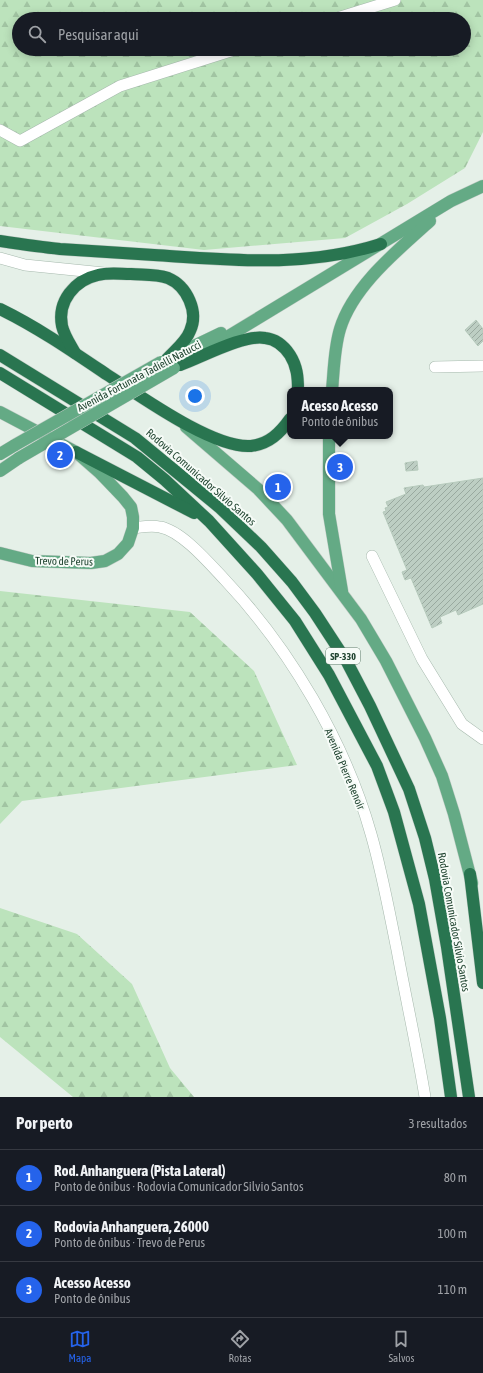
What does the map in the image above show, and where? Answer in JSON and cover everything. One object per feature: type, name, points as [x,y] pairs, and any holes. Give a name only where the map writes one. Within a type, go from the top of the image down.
[{"type":"highway","points":[[0,241],[59,249],[259,262],[340,255],[381,244]]},
{"type":"highway","points":[[76,354],[65,336],[61,316],[67,296],[74,286],[86,278],[108,273],[150,275],[168,278],[176,283],[186,294],[193,312],[191,331],[170,363]]},
{"type":"highway","points":[[0,309],[17,317],[177,420],[226,442],[251,446],[263,443],[276,436],[287,423]]},
{"type":"highway","points":[[170,363],[235,343],[255,338],[266,338],[279,343],[286,350],[295,364],[298,387]]},
{"type":"highway","name":"Rodovia Comunicador Silvio Santos","points":[[0,355],[135,438],[219,507],[261,547],[292,582],[315,613],[347,662],[370,706],[409,789],[425,838],[435,878],[447,947],[469,1097]]},
{"type":"highway","name":"SP-330","points":[[0,373],[137,457],[165,480],[209,521],[257,574],[295,621],[329,675],[377,766],[394,812],[418,904],[440,1018],[451,1097]]},
{"type":"highway","points":[[76,452],[209,521]]},
{"type":"highway","points":[[470,874],[483,983]]},
{"type":"main road","name":"Avenida Fortunata Tadielli Natucci","points":[[0,454],[286,301],[451,201],[483,186]]},
{"type":"main road","points":[[332,387],[335,351],[340,328],[349,308],[380,266],[451,201]]},
{"type":"main road","points":[[0,471],[170,363]]},
{"type":"main road","points":[[0,412],[76,452],[100,472],[130,507],[133,517],[133,528]]},
{"type":"main road","points":[[177,420],[258,489],[287,520],[343,594],[386,661],[425,738],[442,776],[454,814],[483,929]]},
{"type":"main road","points":[[329,439],[329,514],[343,594]]},
{"type":"main road","name":"Trevo de Perus","points":[[0,554],[32,561],[91,563],[105,561],[118,554],[128,543],[133,528]]},
{"type":"street","points":[[356,12],[395,0]]},
{"type":"street","points":[[0,130],[20,141],[120,86],[216,56]]},
{"type":"street","points":[[0,258],[25,265],[108,273]]},
{"type":"street","points":[[0,300],[3,305],[17,317]]},
{"type":"street","points":[[435,367],[483,366]]},
{"type":"street","name":"Avenida Pierre Renoir","points":[[133,528],[148,526],[161,527],[176,533],[202,556],[240,596],[273,640],[304,683],[335,740],[371,833],[384,887],[425,1097]]},
{"type":"street","points":[[372,556],[422,659],[462,724],[483,739]]},
{"type":"green space","points":[[0,0],[483,0],[483,132],[465,168],[407,204],[345,238],[204,250],[0,226]]},
{"type":"green space","points":[[0,591],[190,612],[254,671],[297,765],[22,801],[0,824]]},
{"type":"green space","points":[[0,908],[77,934],[132,984],[170,1068],[194,1097],[73,1097],[0,1037]]},
{"type":"building","points":[[476,320],[483,329],[483,341],[478,346],[465,330]]},
{"type":"building","points":[[417,461],[418,470],[406,471],[405,463]]},
{"type":"building","points":[[483,478],[483,604],[458,615],[456,610],[440,617],[442,623],[432,628],[411,578],[405,580],[402,572],[407,570],[383,512],[386,511],[385,508],[388,507],[386,502],[406,494],[404,488],[423,485],[424,487]]},
{"type":"place","name":"Rodovia Anhanguera, 26000","points":[[60,455]]},
{"type":"place","name":"Acesso Acesso","points":[[340,467]]},
{"type":"place","name":"Rod. Anhanguera (Pista Lateral)","points":[[278,487]]}]
